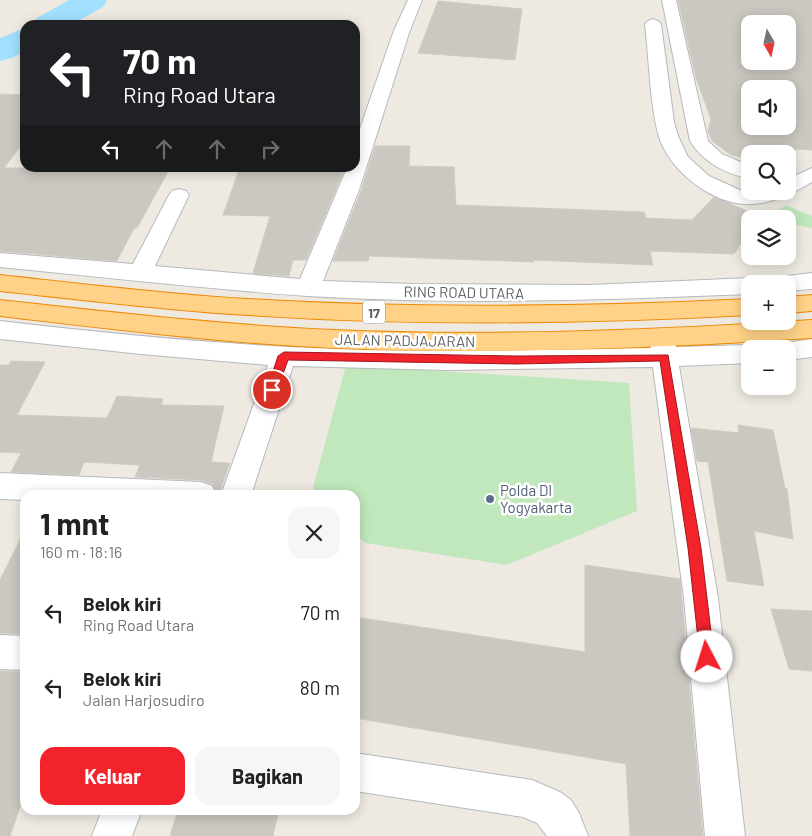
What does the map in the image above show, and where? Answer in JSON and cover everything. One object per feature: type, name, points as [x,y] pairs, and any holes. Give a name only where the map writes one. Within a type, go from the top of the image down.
[{"type":"highway","name":"JALAN PADJAJARAN","points":[[0,283],[176,302],[416,313],[515,315],[741,307]]},
{"type":"highway","points":[[796,304],[812,303]]},
{"type":"highway","name":"JALAN PADJAJARAN","points":[[0,308],[212,330],[333,339],[663,347],[812,330]]},
{"type":"street","points":[[360,159],[401,33],[415,0]]},
{"type":"street","points":[[668,0],[700,141],[709,154],[741,169]]},
{"type":"street","points":[[653,24],[666,130],[673,149],[680,160],[703,180],[735,196],[741,197]]},
{"type":"street","points":[[308,288],[356,172]]},
{"type":"street","points":[[796,183],[812,174]]},
{"type":"street","points":[[796,190],[812,196]]},
{"type":"street","points":[[140,273],[179,195]]},
{"type":"street","name":"RING ROAD UTARA","points":[[0,260],[308,288],[413,292],[590,293],[741,286]]},
{"type":"street","points":[[796,282],[812,281]]},
{"type":"street","points":[[0,330],[126,344],[284,356],[516,360],[663,347],[741,353]]},
{"type":"street","points":[[663,347],[701,598],[725,836]]},
{"type":"street","points":[[796,350],[812,348]]},
{"type":"street","points":[[238,490],[284,356]]},
{"type":"street","points":[[0,486],[89,490]]},
{"type":"street","points":[[0,652],[20,653]]},
{"type":"street","points":[[360,773],[523,797],[544,803],[556,812],[562,820],[568,836]]},
{"type":"street","points":[[112,836],[120,815]]},
{"type":"green space","points":[[786,205],[812,216],[812,228],[796,225],[796,210],[778,210]]},
{"type":"green space","points":[[346,365],[629,383],[637,511],[507,565],[365,543],[360,538],[360,490],[315,490],[313,488]]},
{"type":"building","points":[[678,0],[812,0],[812,150],[796,149],[796,145],[741,145],[741,157],[731,155],[712,141],[708,131],[711,119],[696,78]]},
{"type":"building","points":[[438,1],[522,9],[515,60],[418,53]]},
{"type":"building","points":[[0,94],[20,95],[20,147],[4,168],[20,168],[20,172],[168,172],[137,228],[134,228],[117,261],[0,251]]},
{"type":"building","points":[[375,146],[410,146],[409,166],[454,167],[456,205],[644,212],[646,218],[692,220],[714,197],[745,210],[741,210],[741,244],[734,254],[650,251],[653,265],[369,256],[368,261],[333,261],[361,191]]},
{"type":"building","points":[[238,172],[343,172],[306,260],[293,260],[289,276],[253,273],[270,216],[223,215]]},
{"type":"building","points":[[11,361],[45,362],[17,415],[107,418],[117,396],[163,399],[161,405],[224,406],[211,462],[230,463],[220,490],[216,490],[213,484],[201,480],[135,477],[140,465],[84,462],[79,475],[11,472],[21,453],[0,452],[0,365],[9,365]]},
{"type":"building","points":[[738,425],[773,430],[785,488],[787,489],[793,539],[754,531],[764,586],[727,581],[708,462],[697,461],[691,428],[739,433]]},
{"type":"building","points":[[20,540],[20,634],[0,633],[0,580]]},
{"type":"building","points":[[585,565],[680,579],[703,836],[630,836],[626,764],[360,719],[360,618],[585,652]]},
{"type":"building","points":[[771,609],[812,611],[812,671],[789,669]]},
{"type":"building","points":[[0,671],[20,672],[20,807],[10,836],[0,836]]},
{"type":"building","points":[[176,815],[278,815],[273,836],[170,836]]},
{"type":"waterway","points":[[57,20],[92,0]]},
{"type":"waterway","points":[[0,51],[20,41]]},
{"type":"place","name":"Polda DI Yogyakarta","points":[[490,499]]},
{"type":"route","points":[[272,390],[284,356],[516,360],[664,357],[694,548],[707,657]]}]
